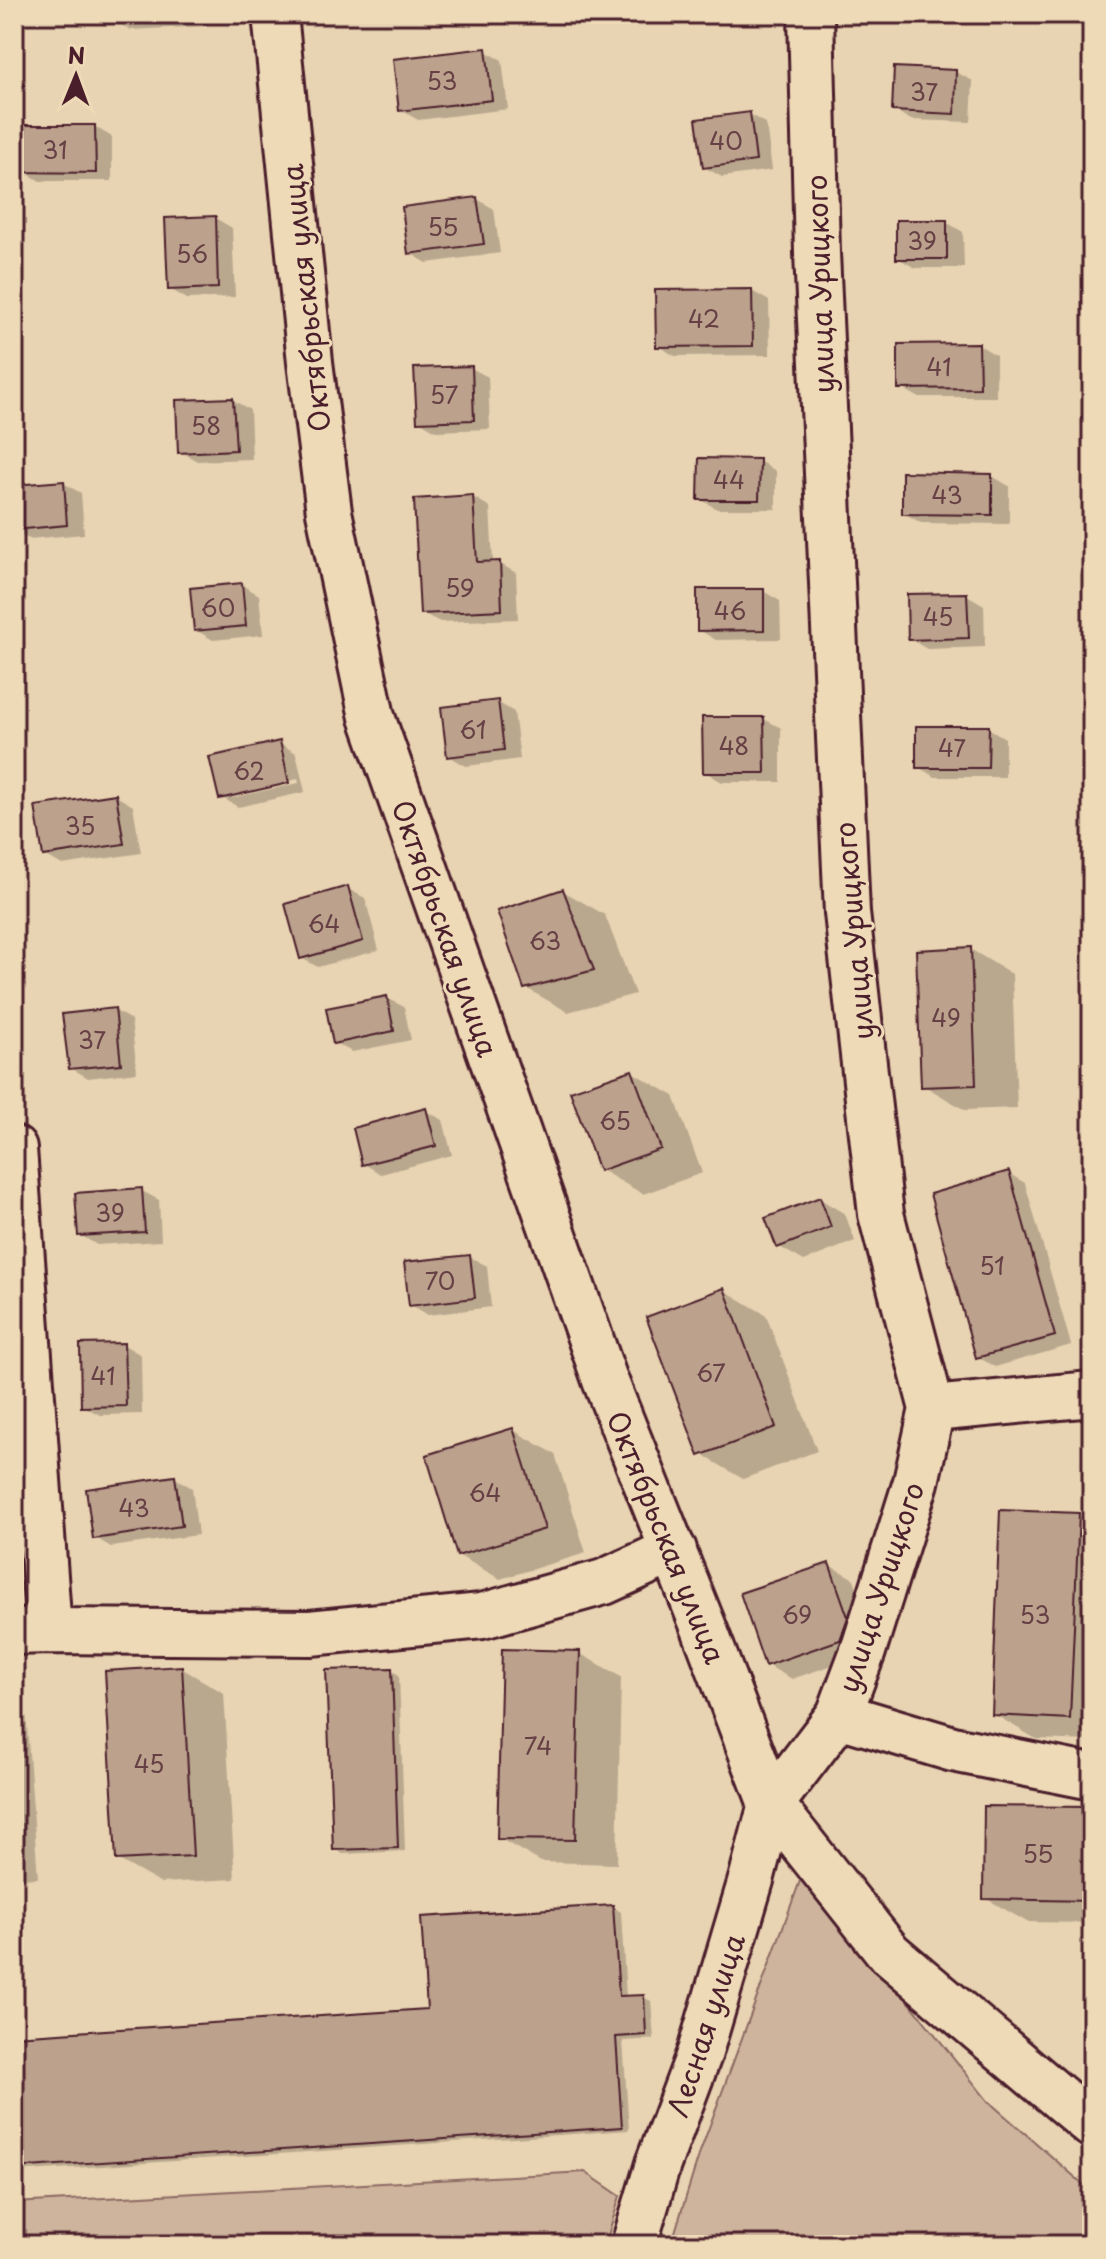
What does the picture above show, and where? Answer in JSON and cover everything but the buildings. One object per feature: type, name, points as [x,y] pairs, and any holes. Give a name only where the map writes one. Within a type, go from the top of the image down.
[{"type":"street","name":"Октябрьская улица","points":[[275,14],[310,362],[329,512],[372,717],[605,1380],[771,1804],[889,1953],[1092,2125]]},
{"type":"street","name":"улица Урицкого","points":[[771,1804],[839,1715],[863,1651],[916,1482],[932,1409],[881,1214],[847,913],[817,253],[811,14]]},
{"type":"street","points":[[14,1149],[32,1632],[310,1633],[482,1616],[604,1582],[674,1550]]},
{"type":"street","points":[[932,1409],[1092,1394]]},
{"type":"street","points":[[839,1715],[953,1749],[1092,1777]]},
{"type":"street","name":"Лесная улица","points":[[634,2245],[658,2164],[700,2052],[771,1804]]},
{"type":"shaded area","points":[[804,1870],[988,2101],[1092,2192],[1092,2245],[671,2245],[700,2152]]},
{"type":"shaded area","points":[[585,2172],[620,2196],[605,2245],[14,2245],[14,2203]]}]
